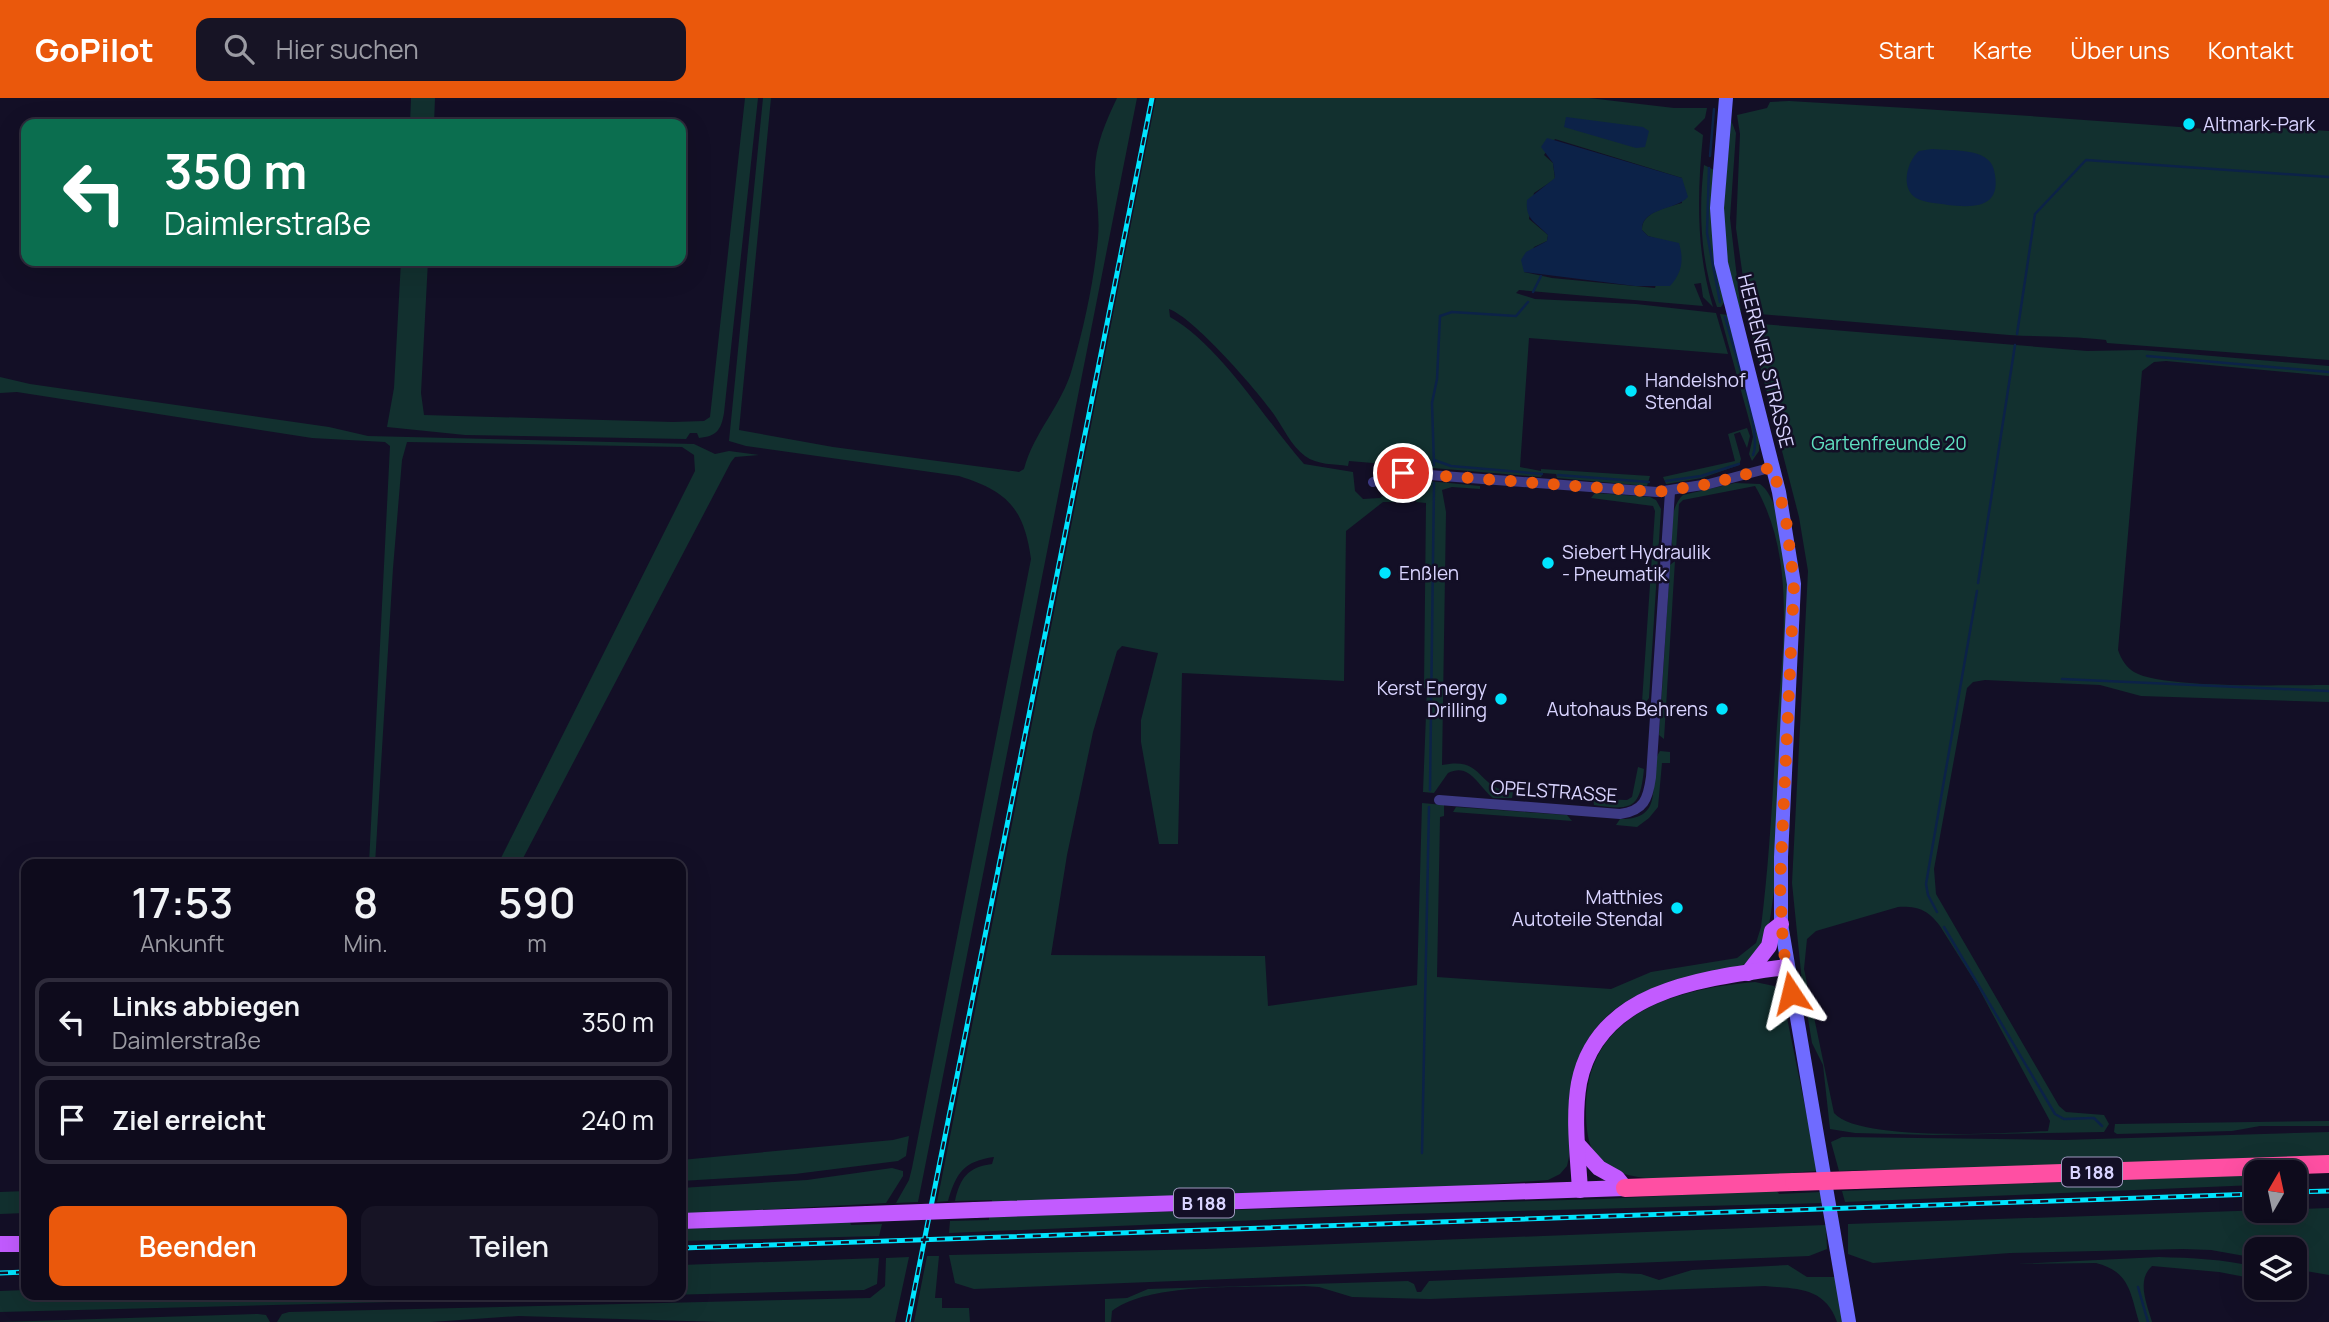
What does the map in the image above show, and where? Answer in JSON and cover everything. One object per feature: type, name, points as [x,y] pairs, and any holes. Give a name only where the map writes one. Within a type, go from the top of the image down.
[{"type":"highway","name":"B 188","points":[[1625,1188],[2329,1164]]},
{"type":"main road","name":"HEERENER STRASSE","points":[[1726,98],[1717,208],[1719,245],[1726,285],[1773,467],[1790,545],[1795,601],[1780,857],[1781,924],[1786,967],[1849,1322]]},
{"type":"main road","points":[[1748,973],[1769,946],[1772,931],[1781,924]]},
{"type":"main road","points":[[1580,1190],[1577,1108],[1582,1074],[1592,1048],[1614,1020],[1655,994],[1786,967]]},
{"type":"main road","points":[[1579,1146],[1599,1168],[1617,1178],[1625,1188]]},
{"type":"main road","name":"B 188","points":[[686,1221],[1625,1188]]},
{"type":"main road","points":[[0,1244],[21,1244]]},
{"type":"street","points":[[1373,482],[1403,473],[1670,492],[1773,467]]},
{"type":"street","name":"OPELSTRASSE","points":[[1439,800],[1620,814],[1634,812],[1644,804],[1651,777],[1670,492]]},
{"type":"green space","points":[[411,98],[435,98],[434,119],[410,119]]},
{"type":"green space","points":[[745,98],[758,98],[724,413],[717,431],[710,436],[699,438],[697,433],[690,433],[686,439],[465,435],[387,427],[394,388],[401,266],[428,266],[421,393],[424,415],[673,422],[704,421],[710,417]]},
{"type":"green space","points":[[763,98],[771,98],[739,430],[833,447],[1019,472],[1024,469],[1034,443],[1062,395],[1081,337],[1098,238],[1096,154],[1117,98],[1137,98],[918,1202],[896,1203],[909,1180],[912,1168],[1031,559],[1024,527],[1018,514],[1001,495],[976,482],[959,476],[746,446],[729,441]]},
{"type":"green space","points":[[1156,98],[1589,98],[1674,108],[1707,108],[1705,118],[1694,129],[1703,135],[1699,222],[1703,265],[1713,307],[1703,297],[1701,283],[1694,284],[1703,306],[1519,290],[1516,293],[1535,299],[1636,304],[1716,313],[1728,354],[1529,338],[1520,467],[1541,471],[1650,476],[1647,486],[1557,478],[1556,474],[1543,473],[1541,477],[1349,461],[1348,466],[1315,461],[1296,447],[1265,402],[1224,355],[1180,315],[1169,309],[1170,317],[1189,330],[1225,365],[1304,464],[1353,472],[1355,491],[1363,499],[1380,498],[1401,483],[1407,502],[1383,502],[1346,531],[1344,681],[1182,673],[1178,844],[1159,844],[1141,742],[1141,720],[1158,653],[1122,646],[1117,651],[1093,732],[1067,855],[1051,955],[1265,956],[1268,1006],[1417,985],[1422,803],[1444,805],[1444,816],[1440,817],[1437,977],[1611,989],[1651,972],[1737,958],[1756,943],[1761,927],[1766,880],[1783,644],[1784,610],[1778,546],[1769,515],[1755,486],[1683,500],[1679,504],[1676,550],[1670,531],[1676,506],[1683,495],[1735,483],[1760,484],[1776,510],[1785,554],[1788,611],[1785,742],[1774,892],[1768,929],[1757,955],[1734,969],[1652,989],[1621,1005],[1607,1016],[1584,1046],[1577,1061],[1572,1091],[1567,1166],[1560,1174],[1548,1180],[1422,1189],[992,1203],[992,1200],[955,1201],[966,1175],[977,1168],[992,1164],[994,1157],[968,1165],[954,1183],[948,1201],[937,1202]],"holes":[[[1555,139],[1682,178],[1682,203],[1656,211],[1643,224],[1642,230],[1648,236],[1668,242],[1655,288],[1552,278],[1524,272],[1534,247],[1547,241],[1548,235],[1529,219],[1534,193],[1555,179],[1553,163],[1544,155]]]},
{"type":"green space","points":[[1789,101],[2206,129],[2212,127],[2281,133],[2282,128],[2329,131],[2329,360],[1748,313],[1736,228],[1740,134],[1737,115],[1767,108],[1770,102]]},
{"type":"green space","points":[[1731,120],[1736,133],[1730,218],[1741,312],[1736,307],[1722,229]]},
{"type":"green space","points":[[1704,165],[1714,170],[1725,301],[1721,307],[1717,307],[1704,255],[1701,201]]},
{"type":"green space","points":[[1720,314],[1728,315],[1759,440],[1759,451],[1752,461],[1749,454],[1753,437],[1751,427]]},
{"type":"green space","name":"Gartenfreunde 20","points":[[1749,323],[2087,351],[2142,350],[2329,366],[2329,376],[2166,361],[2154,362],[2142,371],[2118,650],[2129,668],[2149,677],[2198,684],[2329,685],[2329,702],[2141,696],[2100,685],[1985,680],[1973,682],[1967,688],[1934,869],[1936,894],[2059,1106],[2066,1112],[2104,1115],[2109,1124],[2104,1132],[1933,1135],[1855,1133],[1830,1129],[1823,1065],[1812,1043],[1802,982],[1792,883],[1808,571],[1799,517]],"holes":[[[1905,907],[1917,908],[1927,913],[1940,926],[1977,985],[2050,1121],[2048,1131],[1969,1134],[1902,1132],[1849,1122],[1834,1113],[1804,969],[1807,939],[1816,931]]]},
{"type":"green space","points":[[0,377],[30,384],[329,427],[368,436],[694,444],[715,454],[729,451],[759,455],[735,457],[731,462],[523,859],[501,859],[695,471],[694,455],[682,447],[407,442],[402,460],[393,568],[375,859],[369,859],[390,446],[385,442],[312,438],[17,392],[0,393]]},
{"type":"green space","points":[[1747,428],[1750,436],[1747,448],[1740,432],[1734,434],[1741,459],[1739,465],[1702,478],[1666,484],[1663,477],[1735,461],[1728,434]]},
{"type":"green space","points":[[1418,480],[1480,486],[1480,489],[1452,487],[1442,490],[1446,512],[1442,765],[1466,765],[1492,785],[1513,792],[1512,798],[1493,798],[1468,773],[1456,770],[1448,773],[1434,793],[1423,792],[1427,689],[1424,688],[1426,503],[1416,502]]},
{"type":"green space","points":[[1595,493],[1650,497],[1656,500],[1661,509],[1649,698],[1646,702],[1642,702],[1655,511],[1653,506],[1591,498]]},
{"type":"green space","points":[[1675,561],[1664,739],[1659,735],[1670,565]]},
{"type":"green space","points":[[1660,751],[1670,752],[1670,763],[1662,763],[1658,807],[1637,827],[1616,825],[1620,819],[1636,817],[1646,812],[1651,804],[1654,771]]},
{"type":"green space","points":[[1638,767],[1644,769],[1642,782],[1637,799],[1632,804],[1626,807],[1594,805],[1593,799],[1627,800],[1632,797]]},
{"type":"green space","points":[[1456,807],[1567,815],[1572,821],[1453,812]]},
{"type":"green space","points":[[1755,982],[1774,986],[1783,998],[1818,1171],[1678,1180],[1624,1174],[1599,1160],[1588,1133],[1586,1111],[1590,1078],[1601,1050],[1618,1029],[1640,1012],[1666,1000],[1695,991]]},
{"type":"green space","points":[[2329,1121],[2329,1126],[2260,1126],[2232,1131],[2114,1132],[2115,1124]]},
{"type":"green space","points":[[2329,1132],[2329,1157],[1868,1172],[1839,1171],[1831,1142],[1842,1137],[2064,1140]]},
{"type":"green space","points":[[909,1136],[906,1156],[898,1161],[795,1174],[686,1181],[686,1160],[893,1140]]},
{"type":"green space","points":[[892,1168],[903,1171],[903,1176],[886,1203],[686,1214],[686,1188],[807,1180]]},
{"type":"green space","points":[[2244,1174],[2244,1185],[1845,1202],[1842,1191]]},
{"type":"green space","points":[[1776,1190],[1779,1194],[1821,1192],[1823,1203],[1400,1214],[949,1233],[950,1221],[989,1220],[989,1217],[1603,1199]]},
{"type":"green space","points":[[21,1191],[21,1213],[0,1214],[0,1192]]},
{"type":"green space","points":[[2329,1208],[2329,1275],[2307,1271],[2307,1237],[2244,1237],[2244,1256],[2211,1250],[2183,1249],[2010,1253],[1873,1263],[1848,1254],[1848,1224],[2244,1211],[2244,1223],[2307,1223],[2307,1209]]},
{"type":"green space","points":[[850,1222],[851,1225],[882,1224],[879,1236],[686,1241],[686,1227]]},
{"type":"green space","points":[[1826,1225],[1827,1249],[1809,1256],[974,1289],[955,1283],[949,1255],[1205,1249]]},
{"type":"green space","points":[[927,1256],[939,1256],[935,1298],[942,1298],[942,1308],[969,1308],[970,1322],[914,1322]]},
{"type":"green space","points":[[909,1257],[895,1322],[720,1322],[519,1316],[431,1322],[277,1322],[282,1314],[289,1312],[870,1298],[885,1286],[886,1258]]},
{"type":"green space","points":[[2159,1257],[2195,1258],[2244,1265],[2244,1277],[2152,1266],[2147,1272],[2144,1285],[2152,1322],[2139,1322],[2127,1285],[2116,1272],[2107,1267],[2096,1263],[2017,1264]]},
{"type":"green space","points":[[879,1258],[877,1284],[864,1290],[686,1295],[686,1265]]},
{"type":"green space","points":[[1788,1265],[1807,1277],[1835,1277],[1844,1322],[1837,1322],[1832,1311],[1817,1296],[1799,1289],[1765,1286],[1430,1299],[1352,1297],[1319,1287],[1304,1286],[1176,1290],[1129,1301],[1112,1311],[1111,1322],[1105,1322],[1105,1299],[1127,1298],[1148,1289],[1408,1281],[1414,1284],[1417,1292],[1421,1292],[1429,1281],[1618,1273],[1641,1274],[1659,1280],[1692,1270]]},
{"type":"green space","points":[[21,1290],[21,1300],[472,1300],[0,1312],[0,1291]]},
{"type":"green space","points":[[266,1315],[270,1322],[0,1322]]},
{"type":"water","points":[[1566,117],[1643,127],[1649,131],[1645,147],[1636,148],[1564,127]]},
{"type":"water","points":[[1547,138],[1682,178],[1688,197],[1647,217],[1642,230],[1648,236],[1679,243],[1681,266],[1670,286],[1635,286],[1524,272],[1521,260],[1526,252],[1547,241],[1548,235],[1532,220],[1528,212],[1527,200],[1555,178],[1553,163],[1541,147]]},
{"type":"water","points":[[1932,149],[1968,152],[1985,157],[1994,170],[1996,183],[1991,199],[1977,205],[1948,205],[1924,201],[1911,194],[1907,174],[1911,161],[1919,151]]},
{"type":"waterway","points":[[1710,156],[1714,109]]},
{"type":"waterway","points":[[2017,334],[2035,214],[2086,160],[2329,177]]},
{"type":"waterway","points":[[1709,168],[1707,233],[1720,302]]},
{"type":"waterway","points":[[1533,292],[1541,276]]},
{"type":"waterway","points":[[1434,465],[1432,403],[1437,379],[1440,316],[1452,312],[1516,316],[1528,302]]},
{"type":"waterway","points":[[1725,317],[1754,428],[1753,455]]},
{"type":"waterway","points":[[1978,583],[2015,345]]},
{"type":"waterway","points":[[2147,356],[2329,372]]},
{"type":"waterway","points":[[1434,460],[1451,466],[1542,474]]},
{"type":"waterway","points":[[1666,481],[1701,476],[1739,464]]},
{"type":"waterway","points":[[1558,475],[1649,482]]},
{"type":"waterway","points":[[1430,790],[1434,483]]},
{"type":"waterway","points":[[1937,912],[1928,895],[1926,884],[1977,591]]},
{"type":"waterway","points":[[2062,679],[2329,691]]},
{"type":"waterway","points":[[1422,1153],[1429,807]]},
{"type":"waterway","points":[[1944,927],[2055,1114],[2064,1119],[2094,1118],[2102,1126]]},
{"type":"waterway","points":[[2138,1287],[2148,1322]]},
{"type":"railway","points":[[908,1322],[1152,98]]},
{"type":"railway","points":[[2307,1192],[2329,1191]]},
{"type":"railway","points":[[686,1248],[2244,1194]]},
{"type":"railway","points":[[0,1273],[21,1272]]},
{"type":"place","name":"Altmark-Park","points":[[2189,124]]},
{"type":"place","name":"Handelshof Stendal","points":[[1631,391]]},
{"type":"place","name":"Siebert Hydraulik - Pneumatik","points":[[1548,563]]},
{"type":"place","name":"Enßlen","points":[[1385,573]]},
{"type":"place","name":"Kerst Energy Drilling","points":[[1501,699]]},
{"type":"place","name":"Autohaus Behrens","points":[[1722,709]]},
{"type":"place","name":"Matthies Autoteile Stendal","points":[[1677,908]]},
{"type":"route","points":[[1403,473],[1670,492],[1773,467],[1786,520],[1795,601],[1780,857],[1781,924],[1791,993]]}]
